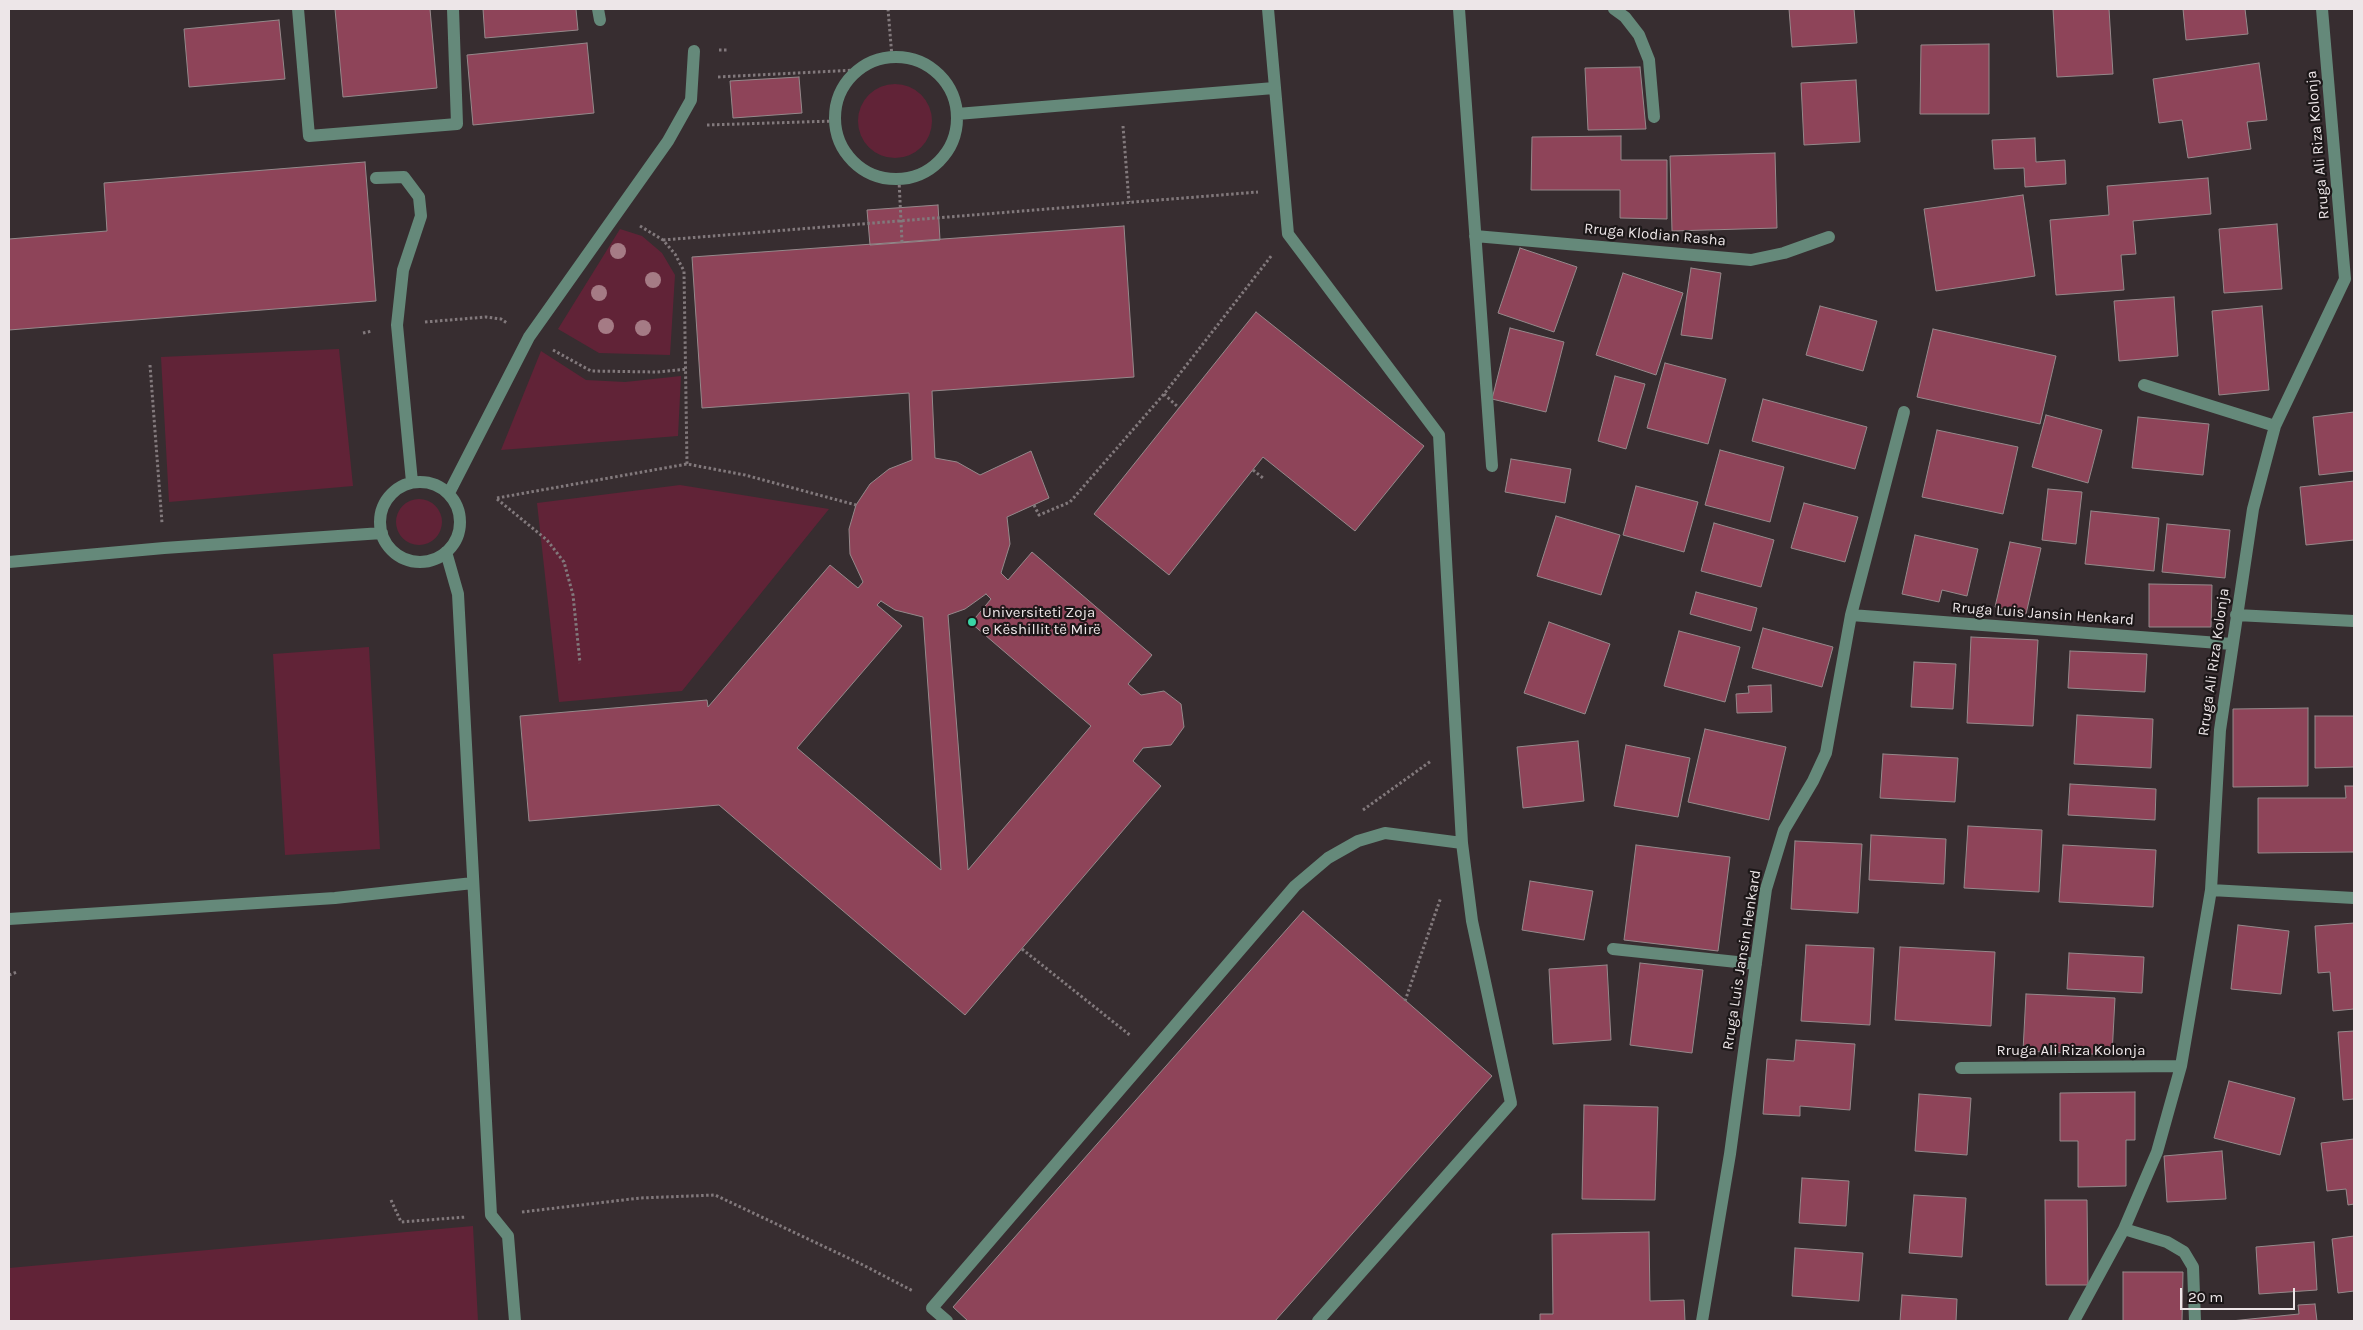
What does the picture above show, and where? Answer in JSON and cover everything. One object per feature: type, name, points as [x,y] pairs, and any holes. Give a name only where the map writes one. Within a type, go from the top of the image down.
[{"type":"street","points":[[298,9],[309,136],[458,124],[453,9]]},
{"type":"street","points":[[1268,9],[1288,234],[1439,435],[1462,843],[1472,921],[1511,1102],[1318,1321]]},
{"type":"street","points":[[1459,9],[1492,466]]},
{"type":"street","points":[[1614,9],[1625,17],[1639,35],[1648,60],[1654,117]]},
{"type":"street","name":"Rruga Ali Riza Kolonja","points":[[2074,1321],[2124,1229],[2157,1152],[2181,1066],[2211,890],[2220,730],[2253,509],[2275,426],[2350,280],[2322,9]]},
{"type":"street","points":[[449,493],[529,337],[676,127],[692,100],[694,51]]},
{"type":"street","points":[[892,57],[912,58],[930,66],[944,79],[953,96],[957,114],[955,133],[948,152],[935,166],[918,176],[899,180],[880,178],[862,170],[848,157],[838,140],[834,121],[836,102],[844,84],[857,70],[875,60],[892,57]]},
{"type":"street","points":[[957,114],[1274,88]]},
{"type":"street","points":[[376,178],[404,177],[419,197],[421,216],[403,270],[397,325],[412,482]]},
{"type":"street","name":"Rruga Klodian Rasha","points":[[1475,236],[1752,260],[1784,253],[1829,237]]},
{"type":"street","points":[[2144,384],[2275,426]]},
{"type":"street","name":"Rruga Luis Jansin Henkard","points":[[1702,1321],[1730,1154],[1766,889],[1784,830],[1813,781],[1826,753],[1851,616],[1904,412]]},
{"type":"street","points":[[412,482],[438,485],[449,493],[461,517],[460,530],[455,542],[446,552],[435,559],[422,562],[409,561],[397,555],[388,545],[382,533],[381,514],[389,495],[400,487],[412,482]]},
{"type":"street","points":[[9,562],[164,548],[382,533]]},
{"type":"street","points":[[446,552],[458,594],[491,1215],[508,1236],[515,1321]]},
{"type":"street","name":"Rruga Luis Jansin Henkard","points":[[1851,616],[2232,644]]},
{"type":"street","points":[[2236,616],[2354,621]]},
{"type":"street","points":[[947,1321],[932,1308],[1295,886],[1328,858],[1358,841],[1385,833],[1462,843]]},
{"type":"street","points":[[9,919],[335,898],[473,883]]},
{"type":"street","points":[[2211,890],[2354,898]]},
{"type":"street","points":[[1613,949],[1756,964]]},
{"type":"street","name":"Rruga Ali Riza Kolonja","points":[[1961,1068],[2181,1066]]},
{"type":"street","points":[[2124,1229],[2167,1242],[2184,1252],[2193,1267],[2195,1321]]},
{"type":"path","points":[[888,9],[892,57]]},
{"type":"path","points":[[692,79],[857,70]]},
{"type":"path","points":[[1121,100],[1129,202]]},
{"type":"path","points":[[676,127],[834,121]]},
{"type":"path","points":[[899,180],[902,242]]},
{"type":"path","points":[[663,240],[1283,190]]},
{"type":"path","points":[[617,212],[663,240],[675,254],[684,271],[686,464]]},
{"type":"path","points":[[1034,505],[1040,515],[1070,502],[1164,394],[1288,234]]},
{"type":"path","points":[[150,365],[164,548]]},
{"type":"path","points":[[1164,394],[1179,408]]},
{"type":"path","points":[[580,662],[573,595],[564,562],[547,540],[497,498],[686,464],[745,475],[856,504]]},
{"type":"path","points":[[1253,470],[1263,478]]},
{"type":"path","points":[[1405,1001],[1443,892]]},
{"type":"path","points":[[1022,949],[1152,1052]]},
{"type":"path","points":[[9,975],[17,972]]},
{"type":"path","points":[[391,1200],[401,1222],[491,1215],[640,1198],[716,1195],[877,1272],[917,1293],[932,1308]]},
{"type":"shaded area","points":[[895,84],[909,87],[921,95],[929,107],[932,121],[929,135],[921,147],[909,155],[895,158],[881,155],[869,147],[861,135],[858,121],[861,107],[869,95],[881,87]]},
{"type":"shaded area","points":[[620,229],[642,236],[662,253],[675,275],[670,355],[599,353],[558,329]]},
{"type":"shaded area","points":[[339,349],[353,486],[169,502],[161,357]]},
{"type":"shaded area","points":[[541,351],[586,380],[625,382],[681,376],[678,436],[501,450]]},
{"type":"shaded area","points":[[680,485],[829,509],[682,691],[559,702],[537,503]]},
{"type":"shaded area","points":[[414,499],[424,499],[438,509],[442,522],[438,535],[432,541],[424,545],[414,545],[400,535],[396,527],[396,517],[406,503]]},
{"type":"shaded area","points":[[369,647],[380,849],[285,855],[273,654]]},
{"type":"shaded area","points":[[473,1226],[478,1321],[9,1321],[9,1268]]},
{"type":"building","points":[[335,9],[430,9],[437,88],[343,97]]},
{"type":"building","points":[[483,9],[576,9],[578,30],[485,38]]},
{"type":"building","points":[[1789,9],[1854,9],[1857,43],[1792,47]]},
{"type":"building","points":[[2053,9],[2109,9],[2113,74],[2057,77]]},
{"type":"building","points":[[2183,9],[2245,9],[2248,34],[2186,40]]},
{"type":"building","points":[[279,20],[285,79],[189,87],[184,29]]},
{"type":"building","points":[[587,43],[594,113],[473,125],[467,55]]},
{"type":"building","points":[[1989,44],[1989,114],[1920,114],[1921,45]]},
{"type":"building","points":[[2259,63],[2267,120],[2247,122],[2251,149],[2188,158],[2182,120],[2159,123],[2153,79]]},
{"type":"building","points":[[1640,67],[1646,129],[1588,130],[1585,68]]},
{"type":"building","points":[[799,77],[802,113],[733,118],[730,81]]},
{"type":"building","points":[[1856,80],[1860,142],[1804,145],[1801,83]]},
{"type":"building","points":[[1621,136],[1621,160],[1667,160],[1667,219],[1620,218],[1620,190],[1531,190],[1532,137]]},
{"type":"building","points":[[2035,138],[2036,162],[2065,160],[2066,184],[2025,187],[2024,168],[1994,169],[1992,140]]},
{"type":"building","points":[[1775,153],[1777,228],[1672,231],[1670,156]]},
{"type":"building","points":[[365,162],[376,301],[9,330],[9,239],[107,231],[104,183]]},
{"type":"building","points":[[2208,178],[2211,214],[2133,221],[2136,254],[2121,255],[2124,290],[2056,295],[2050,220],[2109,215],[2107,186]]},
{"type":"building","points":[[2023,195],[2035,276],[1936,291],[1924,209]]},
{"type":"building","points":[[938,205],[940,240],[870,245],[867,210]]},
{"type":"building","points":[[2277,224],[2282,289],[2224,293],[2219,229]]},
{"type":"building","points":[[1124,226],[1134,377],[932,391],[935,458],[957,462],[980,475],[1031,451],[1049,498],[1007,517],[1010,544],[1001,573],[1008,580],[1032,552],[1152,655],[1128,684],[1141,695],[1164,691],[1181,704],[1184,727],[1171,745],[1143,748],[1133,761],[1161,786],[965,1015],[719,805],[529,821],[520,716],[707,700],[708,707],[830,565],[858,588],[863,582],[850,554],[849,529],[856,505],[870,484],[889,469],[912,460],[909,393],[702,408],[692,257]],"holes":[[[986,594],[991,599],[971,623],[1091,726],[968,870],[948,615],[965,609]],[[881,601],[895,610],[923,617],[941,870],[797,748],[902,626],[877,605]]]},
{"type":"building","points":[[1520,248],[1577,267],[1554,332],[1498,313]]},
{"type":"building","points":[[1691,268],[1721,273],[1712,339],[1681,335]]},
{"type":"building","points":[[1623,273],[1683,293],[1656,375],[1596,355]]},
{"type":"building","points":[[2174,297],[2178,356],[2119,361],[2114,301]]},
{"type":"building","points":[[1820,306],[1877,321],[1863,371],[1806,355]]},
{"type":"building","points":[[2262,306],[2269,390],[2219,395],[2212,311]]},
{"type":"building","points":[[1256,312],[1424,446],[1355,531],[1263,457],[1169,575],[1094,514]]},
{"type":"building","points":[[1510,328],[1564,342],[1546,412],[1492,399]]},
{"type":"building","points":[[1933,329],[2056,356],[2040,424],[1917,397]]},
{"type":"building","points":[[1665,363],[1726,379],[1708,444],[1647,428]]},
{"type":"building","points":[[1615,376],[1645,384],[1626,449],[1598,441]]},
{"type":"building","points":[[1763,399],[1867,427],[1855,469],[1752,441]]},
{"type":"building","points":[[2354,412],[2354,471],[2319,475],[2313,417]]},
{"type":"building","points":[[2046,415],[2102,430],[2088,483],[2032,467]]},
{"type":"building","points":[[2138,417],[2209,424],[2203,475],[2132,468]]},
{"type":"building","points":[[1937,430],[2018,447],[2003,514],[1922,497]]},
{"type":"building","points":[[1720,450],[1784,467],[1770,522],[1705,505]]},
{"type":"building","points":[[1511,459],[1571,469],[1565,503],[1505,492]]},
{"type":"building","points":[[2354,481],[2354,540],[2306,545],[2300,487]]},
{"type":"building","points":[[1636,486],[1698,502],[1684,552],[1623,535]]},
{"type":"building","points":[[2048,489],[2082,492],[2076,544],[2042,540]]},
{"type":"building","points":[[1804,503],[1858,517],[1845,562],[1791,548]]},
{"type":"building","points":[[2091,511],[2159,518],[2154,571],[2085,564]]},
{"type":"building","points":[[1556,516],[1620,535],[1601,595],[1537,576]]},
{"type":"building","points":[[1714,523],[1774,540],[1761,587],[1701,571]]},
{"type":"building","points":[[2167,524],[2230,530],[2225,578],[2162,572]]},
{"type":"building","points":[[1915,535],[1978,549],[1967,596],[1942,590],[1939,602],[1902,594]]},
{"type":"building","points":[[2010,542],[2041,548],[2026,614],[1995,607]]},
{"type":"building","points":[[2149,584],[2212,585],[2211,627],[2149,627]]},
{"type":"building","points":[[1696,592],[1757,608],[1751,631],[1690,614]]},
{"type":"building","points":[[1549,622],[1610,644],[1585,714],[1524,693]]},
{"type":"building","points":[[1763,628],[1833,647],[1822,687],[1752,668]]},
{"type":"building","points":[[1679,631],[1740,647],[1725,702],[1664,686]]},
{"type":"building","points":[[1971,637],[2038,640],[2033,726],[1967,723]]},
{"type":"building","points":[[2070,651],[2147,654],[2145,692],[2068,688]]},
{"type":"building","points":[[1914,662],[1956,664],[1953,709],[1911,707]]},
{"type":"building","points":[[1771,685],[1772,712],[1737,713],[1736,694],[1749,693],[1748,686]]},
{"type":"building","points":[[2308,708],[2308,786],[2233,787],[2233,709]]},
{"type":"building","points":[[2077,715],[2153,719],[2151,768],[2074,764]]},
{"type":"building","points":[[2315,716],[2354,716],[2354,767],[2315,768]]},
{"type":"building","points":[[1705,729],[1786,747],[1769,820],[1688,802]]},
{"type":"building","points":[[1578,741],[1584,801],[1523,808],[1517,747]]},
{"type":"building","points":[[1626,745],[1690,758],[1678,817],[1614,806]]},
{"type":"building","points":[[1883,754],[1958,758],[1955,802],[1880,798]]},
{"type":"building","points":[[2070,784],[2156,789],[2155,820],[2068,815]]},
{"type":"building","points":[[2345,786],[2354,786],[2354,852],[2258,853],[2258,798],[2346,798]]},
{"type":"building","points":[[1968,826],[2042,830],[2039,892],[1964,888]]},
{"type":"building","points":[[1871,835],[1946,839],[1944,884],[1869,880]]},
{"type":"building","points":[[1795,841],[1862,844],[1858,913],[1791,909]]},
{"type":"building","points":[[1636,845],[1730,857],[1718,951],[1624,940]]},
{"type":"building","points":[[2063,845],[2156,850],[2153,907],[2059,902]]},
{"type":"building","points":[[1530,881],[1593,891],[1584,940],[1522,930]]},
{"type":"building","points":[[1303,911],[1492,1076],[1275,1321],[968,1321],[953,1307]]},
{"type":"building","points":[[2354,923],[2354,1009],[2333,1011],[2330,972],[2318,973],[2315,926]]},
{"type":"building","points":[[2238,925],[2289,931],[2281,994],[2231,989]]},
{"type":"building","points":[[1806,945],[1874,948],[1870,1025],[1801,1021]]},
{"type":"building","points":[[1900,947],[1995,952],[1991,1026],[1895,1020]]},
{"type":"building","points":[[2069,953],[2144,957],[2142,993],[2067,989]]},
{"type":"building","points":[[1640,963],[1703,970],[1692,1053],[1630,1045]]},
{"type":"building","points":[[1607,965],[1611,1040],[1553,1044],[1549,969]]},
{"type":"building","points":[[2026,994],[2115,998],[2112,1055],[2023,1051]]},
{"type":"building","points":[[2354,1031],[2354,1099],[2343,1100],[2338,1032]]},
{"type":"building","points":[[1796,1040],[1855,1044],[1850,1110],[1800,1106],[1800,1116],[1763,1114],[1767,1059],[1794,1061]]},
{"type":"building","points":[[2229,1081],[2295,1098],[2280,1155],[2214,1138]]},
{"type":"building","points":[[2135,1092],[2135,1140],[2126,1140],[2126,1186],[2078,1187],[2078,1141],[2060,1141],[2060,1093]]},
{"type":"building","points":[[1919,1094],[1971,1098],[1967,1155],[1915,1151]]},
{"type":"building","points":[[1584,1105],[1658,1107],[1655,1200],[1582,1199]]},
{"type":"building","points":[[2354,1139],[2354,1204],[2348,1205],[2346,1189],[2327,1191],[2321,1143]]},
{"type":"building","points":[[2222,1151],[2226,1199],[2167,1202],[2164,1156]]},
{"type":"building","points":[[1802,1178],[1849,1181],[1846,1226],[1799,1223]]},
{"type":"building","points":[[1914,1195],[1966,1198],[1962,1257],[1909,1253]]},
{"type":"building","points":[[2045,1200],[2087,1200],[2088,1285],[2046,1285]]},
{"type":"building","points":[[1649,1232],[1650,1301],[1684,1300],[1685,1321],[1540,1321],[1540,1314],[1553,1314],[1552,1234]]},
{"type":"building","points":[[2354,1236],[2354,1291],[2338,1293],[2332,1239]]},
{"type":"building","points":[[2314,1242],[2317,1290],[2259,1294],[2256,1247]]},
{"type":"building","points":[[1795,1248],[1863,1253],[1859,1301],[1792,1296]]},
{"type":"building","points":[[2123,1272],[2183,1272],[2182,1321],[2123,1321]]},
{"type":"building","points":[[1902,1295],[1957,1299],[1956,1321],[1900,1321]]},
{"type":"building","points":[[2315,1304],[2317,1321],[2231,1321],[2299,1314],[2298,1305]]},
{"type":"place","name":"Universiteti Zoja e Këshillit të Mirë","points":[[972,622]]}]
